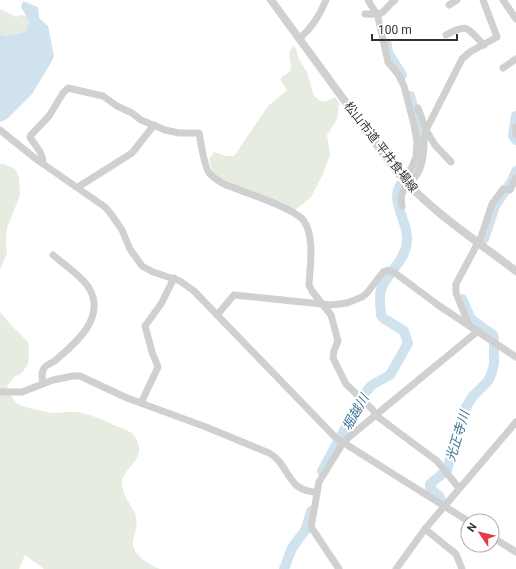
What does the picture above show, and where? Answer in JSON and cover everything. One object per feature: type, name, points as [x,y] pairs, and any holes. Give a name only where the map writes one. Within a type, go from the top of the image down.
[{"type":"street","name":"松山市道 平井食場線","points":[[271,0],[408,185],[425,202],[516,271]]},
{"type":"street","points":[[299,39],[309,31],[321,12],[326,0]]},
{"type":"street","points":[[368,0],[379,14],[388,62],[398,74],[404,86],[424,137],[424,152],[419,170],[402,192],[402,206]]},
{"type":"street","points":[[365,14],[379,14],[396,0]]},
{"type":"street","points":[[449,5],[457,0]]},
{"type":"street","points":[[420,126],[462,59],[470,52],[497,37],[483,0]]},
{"type":"street","points":[[503,0],[516,18]]},
{"type":"street","points":[[446,35],[459,28],[464,28],[470,31],[484,45]]},
{"type":"street","points":[[503,68],[516,60]]},
{"type":"street","points":[[43,163],[41,154],[30,137],[49,116],[63,93],[68,88],[103,96],[141,120],[170,132],[199,133],[208,172],[217,180],[291,212],[303,219],[311,246],[309,285],[331,315],[338,341],[333,358],[346,384],[376,414],[437,462],[459,488]]},
{"type":"street","points":[[401,177],[411,169],[416,157],[420,126],[418,108]]},
{"type":"street","points":[[78,187],[132,153],[154,125]]},
{"type":"street","points":[[420,126],[451,162]]},
{"type":"street","points":[[516,127],[516,135]]},
{"type":"street","points":[[0,130],[43,163],[78,187],[111,214],[122,230],[130,250],[138,261],[153,272],[174,278],[194,291],[340,441],[460,517]]},
{"type":"street","points":[[469,325],[455,290],[456,284],[485,228],[492,204],[503,189],[510,190],[516,178]]},
{"type":"street","points":[[43,383],[42,375],[46,366],[57,359],[81,337],[94,316],[94,300],[89,288],[52,255]]},
{"type":"street","points":[[217,315],[234,295],[331,305],[347,303],[362,297],[371,289],[382,272],[388,270],[516,357]]},
{"type":"street","points":[[141,403],[158,367],[145,326],[161,304],[174,278]]},
{"type":"street","points":[[339,569],[312,530],[311,525],[315,492],[340,441],[376,414],[478,331]]},
{"type":"street","points":[[0,392],[22,392],[43,383],[73,376],[80,376],[141,403],[206,427],[269,453],[277,458],[283,469],[301,490],[315,492]]},
{"type":"street","points":[[396,569],[425,529],[516,422]]},
{"type":"street","points":[[425,529],[456,554],[462,569]]},
{"type":"street","points":[[500,542],[516,552]]},
{"type":"shaded area","points":[[0,9],[16,17],[21,15],[26,16],[29,21],[26,31],[4,36],[0,33]]},
{"type":"shaded area","points":[[293,46],[296,48],[299,60],[307,72],[314,96],[320,101],[325,102],[335,97],[340,104],[338,106],[338,116],[336,122],[327,135],[330,155],[322,176],[311,197],[294,211],[228,183],[213,174],[209,159],[214,152],[226,156],[234,156],[268,106],[287,90],[281,81],[281,78],[290,71],[291,67],[289,53]]},
{"type":"shaded area","points":[[0,164],[4,164],[15,169],[19,178],[20,195],[7,228],[7,253],[0,270]]},
{"type":"shaded area","points":[[0,312],[28,342],[28,364],[22,373],[14,377],[7,386],[12,397],[18,404],[25,407],[55,413],[72,412],[89,415],[125,430],[135,437],[139,445],[139,451],[134,462],[123,477],[122,487],[136,517],[137,524],[133,540],[135,550],[142,559],[160,569],[44,569],[25,555],[19,569],[0,569]]},
{"type":"water","points":[[23,1],[38,7],[39,18],[48,26],[54,56],[32,94],[7,119],[0,122],[0,33],[4,36],[26,31],[29,21],[21,7]]},
{"type":"waterway","name":"堀越川","points":[[387,45],[388,53],[402,75]]},
{"type":"waterway","name":"堀越川","points":[[408,177],[414,168],[420,148],[420,138],[416,116],[410,96]]},
{"type":"waterway","name":"光正寺川","points":[[516,116],[513,136],[516,140]]},
{"type":"waterway","name":"光正寺川","points":[[484,239],[495,206],[512,181],[516,171]]},
{"type":"waterway","name":"堀越川","points":[[322,471],[363,395],[372,385],[390,375],[408,343],[404,331],[383,318],[381,315],[380,301],[382,287],[404,254],[406,248],[407,234],[397,198],[401,184]]},
{"type":"waterway","name":"光正寺川","points":[[462,299],[471,319],[493,335],[494,338]]},
{"type":"waterway","name":"光正寺川","points":[[441,500],[440,497],[430,488],[430,484],[447,470],[464,410],[473,396],[488,381],[491,375],[494,364],[494,345]]},
{"type":"waterway","name":"堀越川","points":[[284,569],[292,548],[306,529],[311,511]]}]
